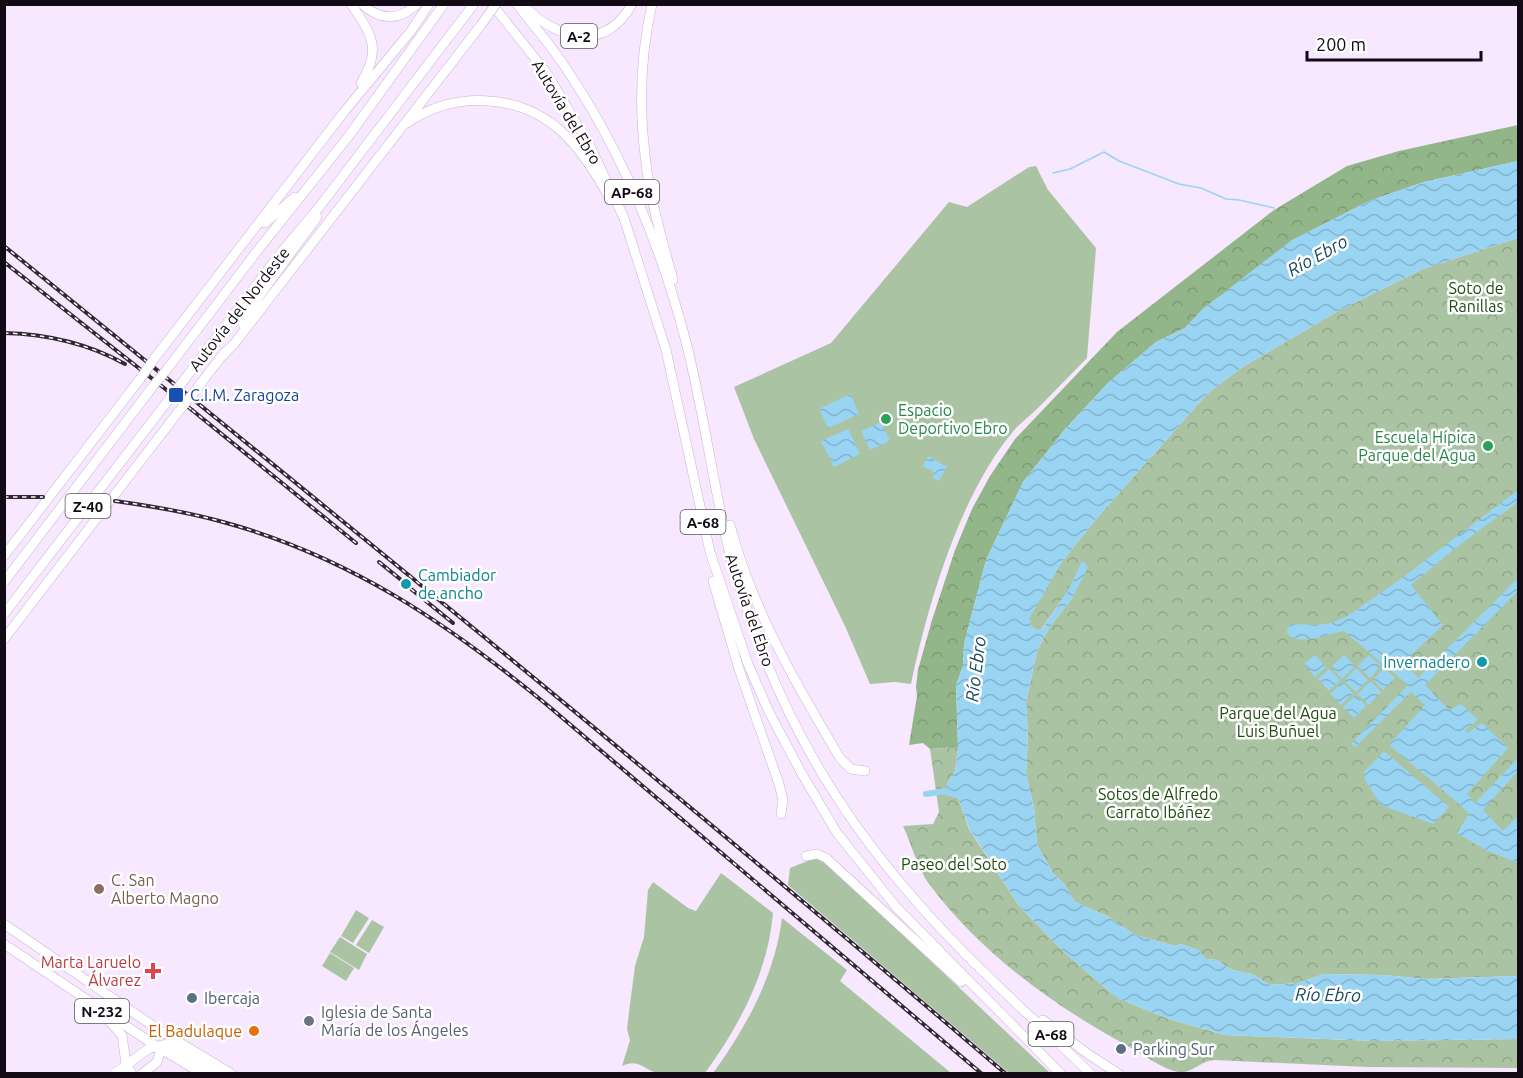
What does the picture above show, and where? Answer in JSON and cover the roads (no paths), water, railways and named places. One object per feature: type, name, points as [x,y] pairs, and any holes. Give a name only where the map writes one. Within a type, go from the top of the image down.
[{"type":"highway","points":[[344,112],[370,68],[374,48],[368,30],[351,4]]},
{"type":"highway","points":[[362,4],[379,16],[390,18],[406,14],[417,4]]},
{"type":"highway","points":[[4,555],[344,112],[411,31],[429,4]]},
{"type":"highway","name":"Autovía del Nordeste","points":[[4,582],[154,385],[348,137],[444,4]]},
{"type":"highway","points":[[221,357],[234,344],[494,4]]},
{"type":"highway","name":"Autovía del Ebro","points":[[494,4],[546,72],[590,146],[616,199],[638,259],[666,350],[710,552],[748,664],[769,712],[837,833],[897,908],[1061,1074]]},
{"type":"highway","name":"Autovía del Ebro","points":[[517,4],[563,64],[608,138],[666,275],[700,402],[721,512],[740,587],[765,658],[786,705],[852,821],[909,894],[962,951],[1091,1074]]},
{"type":"highway","name":"A-2","points":[[523,4],[538,19],[554,30],[585,36],[612,27],[625,16],[632,4]]},
{"type":"highway","points":[[652,4],[645,55],[642,123],[647,172],[689,339],[700,402]]},
{"type":"highway","points":[[645,55],[659,4]]},
{"type":"highway","name":"Autovía del Nordeste","points":[[4,614],[471,8]]},
{"type":"highway","points":[[398,130],[420,114],[435,107],[469,100],[504,103],[540,117],[561,131],[591,168],[609,197],[638,259]]},
{"type":"highway","points":[[236,254],[265,223],[308,186]]},
{"type":"highway","points":[[4,639],[221,357],[260,295],[315,222],[320,206]]},
{"type":"highway","points":[[709,445],[738,555],[777,648],[840,758],[851,769],[865,771]]},
{"type":"highway","points":[[710,552],[710,566],[720,606],[781,791],[783,800],[781,814]]},
{"type":"highway","points":[[806,856],[817,854],[829,860],[975,995],[1013,1027]]},
{"type":"highway","name":"N-232","points":[[4,924],[159,1030],[232,1074]]},
{"type":"highway","name":"N-232","points":[[4,944],[203,1074]]},
{"type":"highway","points":[[1010,996],[1119,1074]]},
{"type":"highway","points":[[93,1004],[122,1035],[126,1064],[132,1074]]},
{"type":"highway","points":[[142,1074],[155,1064],[160,1047],[159,1030]]},
{"type":"highway","points":[[114,1074],[142,1053],[171,1046],[219,1074]]},
{"type":"water","name":"Río Ebro","points":[[1518,161],[1518,238],[1423,269],[1340,310],[1241,368],[1207,394],[1096,519],[1061,563],[1029,619],[1033,628],[1041,630],[1069,588],[1082,560],[1088,567],[1073,597],[1049,628],[1037,651],[1026,702],[1028,735],[1026,775],[1034,807],[1037,845],[1053,873],[1064,884],[1075,902],[1107,916],[1135,935],[1199,950],[1206,959],[1217,960],[1232,970],[1252,974],[1270,985],[1298,983],[1324,974],[1382,975],[1427,979],[1518,976],[1518,1039],[1375,1041],[1225,1035],[1172,1020],[1117,998],[1064,952],[1019,906],[969,828],[958,798],[947,795],[946,786],[955,771],[958,747],[956,685],[963,666],[964,644],[986,560],[1023,482],[1066,428],[1109,382],[1156,342],[1185,328],[1203,309],[1292,240],[1369,201],[1424,182]]},
{"type":"water","points":[[850,394],[859,414],[828,428],[819,409]]},
{"type":"water","points":[[881,422],[890,441],[870,450],[861,431]]},
{"type":"water","points":[[848,429],[860,454],[834,467],[821,441]]},
{"type":"water","points":[[928,456],[947,467],[939,481],[933,478],[935,473],[923,466]]},
{"type":"water","points":[[1518,490],[1518,502],[1454,549],[1411,585],[1443,625],[1404,662],[1418,678],[1518,578],[1518,591],[1425,685],[1449,710],[1461,704],[1478,720],[1465,730],[1467,733],[1482,723],[1508,748],[1467,794],[1475,803],[1518,758],[1518,771],[1483,810],[1503,831],[1518,816],[1518,863],[1488,851],[1457,833],[1469,814],[1389,745],[1425,705],[1411,692],[1355,747],[1351,744],[1408,685],[1344,631],[1300,639],[1288,635],[1287,629],[1292,624],[1332,623],[1349,615]]},
{"type":"water","points":[[1315,655],[1326,667],[1315,677],[1304,664]]},
{"type":"water","points":[[1344,655],[1355,666],[1342,679],[1331,667]]},
{"type":"water","points":[[1369,655],[1381,666],[1370,678],[1358,666]]},
{"type":"water","points":[[1356,668],[1368,680],[1356,692],[1344,681]]},
{"type":"water","points":[[1384,668],[1395,678],[1383,690],[1373,680]]},
{"type":"water","points":[[1329,669],[1340,680],[1329,691],[1318,679]]},
{"type":"water","points":[[1370,681],[1381,692],[1369,705],[1358,694]]},
{"type":"water","points":[[1342,682],[1353,693],[1341,705],[1330,694]]},
{"type":"water","points":[[1356,695],[1366,706],[1354,718],[1343,707]]},
{"type":"water","points":[[1384,751],[1449,807],[1433,824],[1381,805],[1365,780],[1364,772]]},
{"type":"waterway","points":[[1053,173],[1070,169],[1104,152],[1119,161],[1179,184],[1201,188],[1226,199],[1274,208]]},
{"type":"waterway","points":[[926,794],[947,791]]},
{"type":"railway","points":[[4,246],[633,760],[1006,1074]]},
{"type":"railway","points":[[4,262],[192,410]]},
{"type":"railway","points":[[4,333],[36,335],[67,341],[125,364]]},
{"type":"railway","points":[[192,410],[356,543]]},
{"type":"railway","points":[[4,497],[43,497]]},
{"type":"railway","points":[[115,501],[196,515],[269,536],[354,573],[433,620],[509,674],[546,704],[982,1074]]},
{"type":"railway","points":[[379,562],[400,579]]},
{"type":"railway","points":[[411,589],[453,623]]},
{"type":"place","name":"C.I.M. Zaragoza","points":[[176,395]]},
{"type":"place","name":"Espacio Deportivo Ebro","points":[[886,419]]},
{"type":"place","name":"Escuela Hípica Parque del Agua","points":[[1488,446]]},
{"type":"place","name":"Cambiador de ancho","points":[[406,584]]},
{"type":"place","name":"Invernadero","points":[[1482,662]]},
{"type":"place","name":"C. San Alberto Magno","points":[[99,889]]},
{"type":"place","name":"Marta Laruelo Álvarez","points":[[153,971]]},
{"type":"place","name":"Ibercaja","points":[[192,998]]},
{"type":"place","name":"Iglesia de Santa María de los Ángeles","points":[[309,1021]]},
{"type":"place","name":"El Badulaque","points":[[254,1031]]},
{"type":"place","name":"Parking Sur","points":[[1121,1049]]},
{"type":"park label","name":"Soto de Ranillas","points":[[1476,297]]},
{"type":"park label","name":"Parque del Agua Luis Buñuel","points":[[1278,722]]},
{"type":"park label","name":"Sotos de Alfredo Carrato Ibáñez","points":[[1158,803]]},
{"type":"park label","name":"Paseo del Soto","points":[[954,864]]}]
